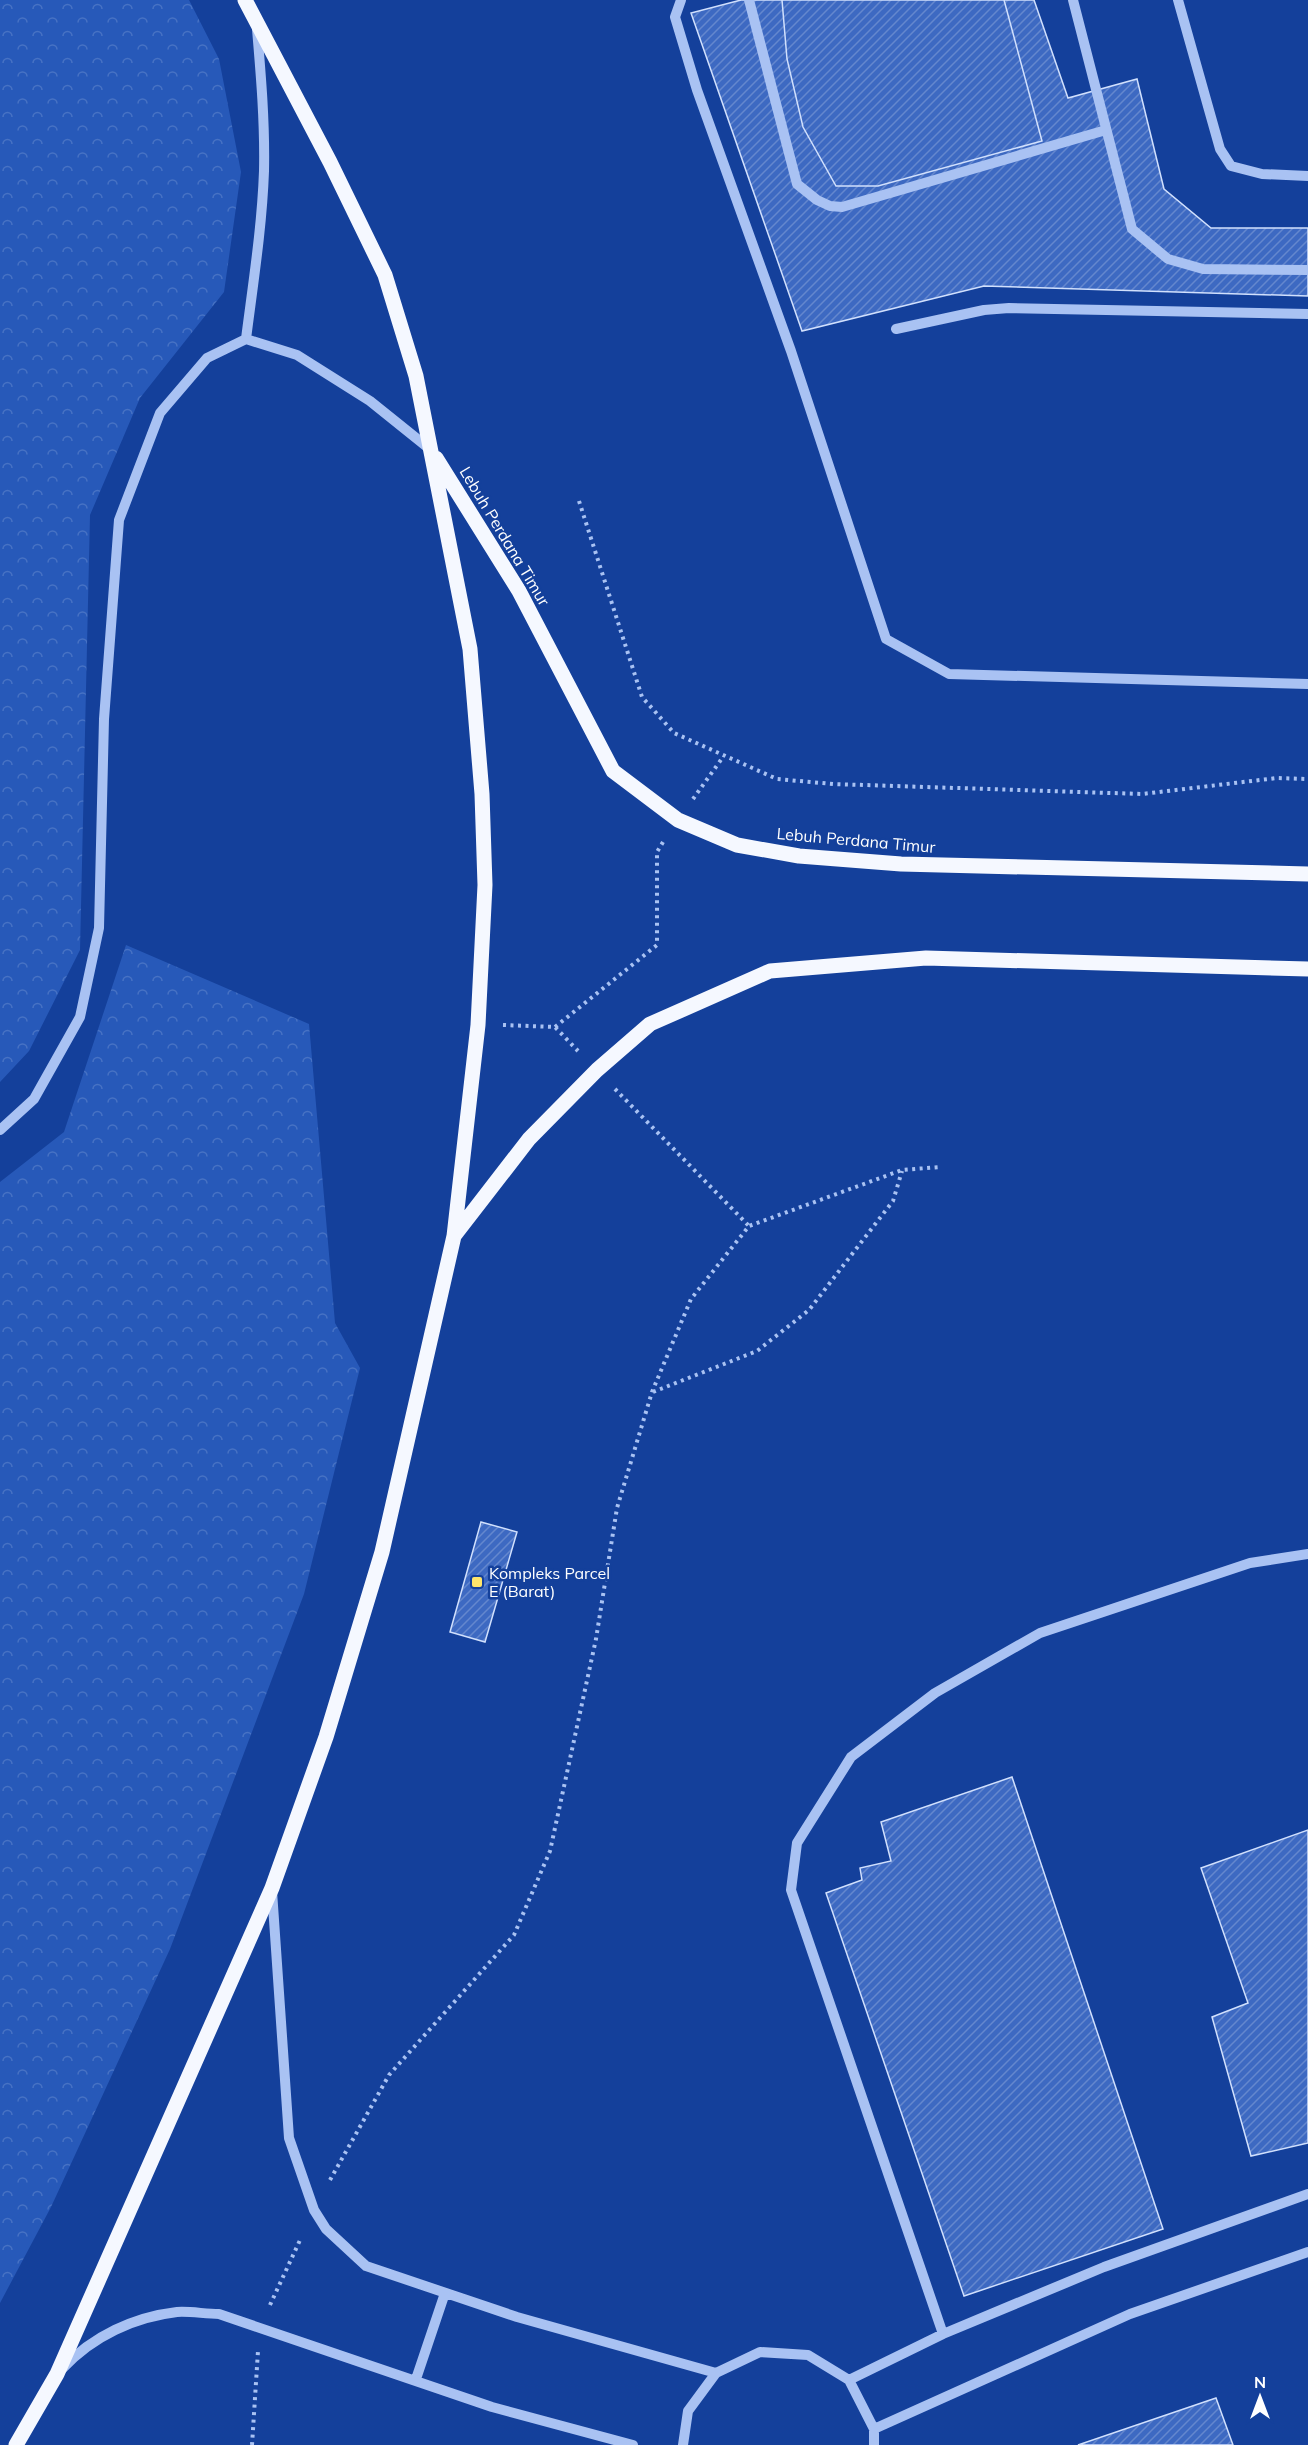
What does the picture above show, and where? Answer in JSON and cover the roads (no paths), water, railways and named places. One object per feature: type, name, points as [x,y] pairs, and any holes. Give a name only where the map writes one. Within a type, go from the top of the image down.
[{"type":"main road","points":[[16,2445],[57,2374],[272,1888],[326,1737],[380,1562],[454,1236],[478,1025],[485,885],[479,760],[470,649],[416,376],[385,275],[330,162],[245,0]]},
{"type":"main road","name":"Lebuh Perdana Timur","points":[[431,450],[519,591],[612,771],[678,820],[737,845],[799,856],[901,864],[1308,874]]},
{"type":"main road","points":[[454,1236],[530,1138],[597,1070],[650,1024],[770,971],[926,958],[1308,969]]},
{"type":"street","points":[[681,0],[675,17],[698,90],[791,351],[886,639],[949,674],[1308,684]]},
{"type":"street","points":[[748,0],[797,184],[830,206],[842,207],[1106,130]]},
{"type":"street","points":[[1073,0],[1132,229],[1168,259],[1203,269],[1308,270]]},
{"type":"street","points":[[1178,0],[1220,149],[1231,166],[1262,174],[1308,176]]},
{"type":"street","points":[[246,339],[258,253],[264,172],[263,102],[257,24]]},
{"type":"street","points":[[896,330],[984,310],[1010,308],[1308,314]]},
{"type":"street","points":[[0,1130],[34,1099],[80,1017],[99,928],[104,719],[119,520],[160,413],[207,358],[246,339],[297,354],[370,401],[431,450]]},
{"type":"street","points":[[943,2334],[790,1890],[797,1843],[851,1757],[935,1693],[1040,1633],[1250,1563],[1308,1554]]},
{"type":"street","points":[[272,1888],[288,2138],[314,2211],[326,2229],[366,2266],[517,2318],[716,2373]]},
{"type":"street","points":[[849,2380],[943,2334],[1104,2267],[1308,2194]]},
{"type":"street","points":[[874,2430],[1130,2314],[1308,2252]]},
{"type":"street","points":[[416,2379],[445,2293]]},
{"type":"street","points":[[57,2374],[90,2343],[140,2320],[178,2312],[219,2314],[416,2379],[492,2407],[633,2445]]},
{"type":"street","points":[[683,2445],[688,2411],[716,2373],[760,2352],[808,2355],[849,2380],[874,2430],[874,2445]]},
{"type":"place","name":"Kompleks Parcel E (Barat)","points":[[477,1582]]}]
